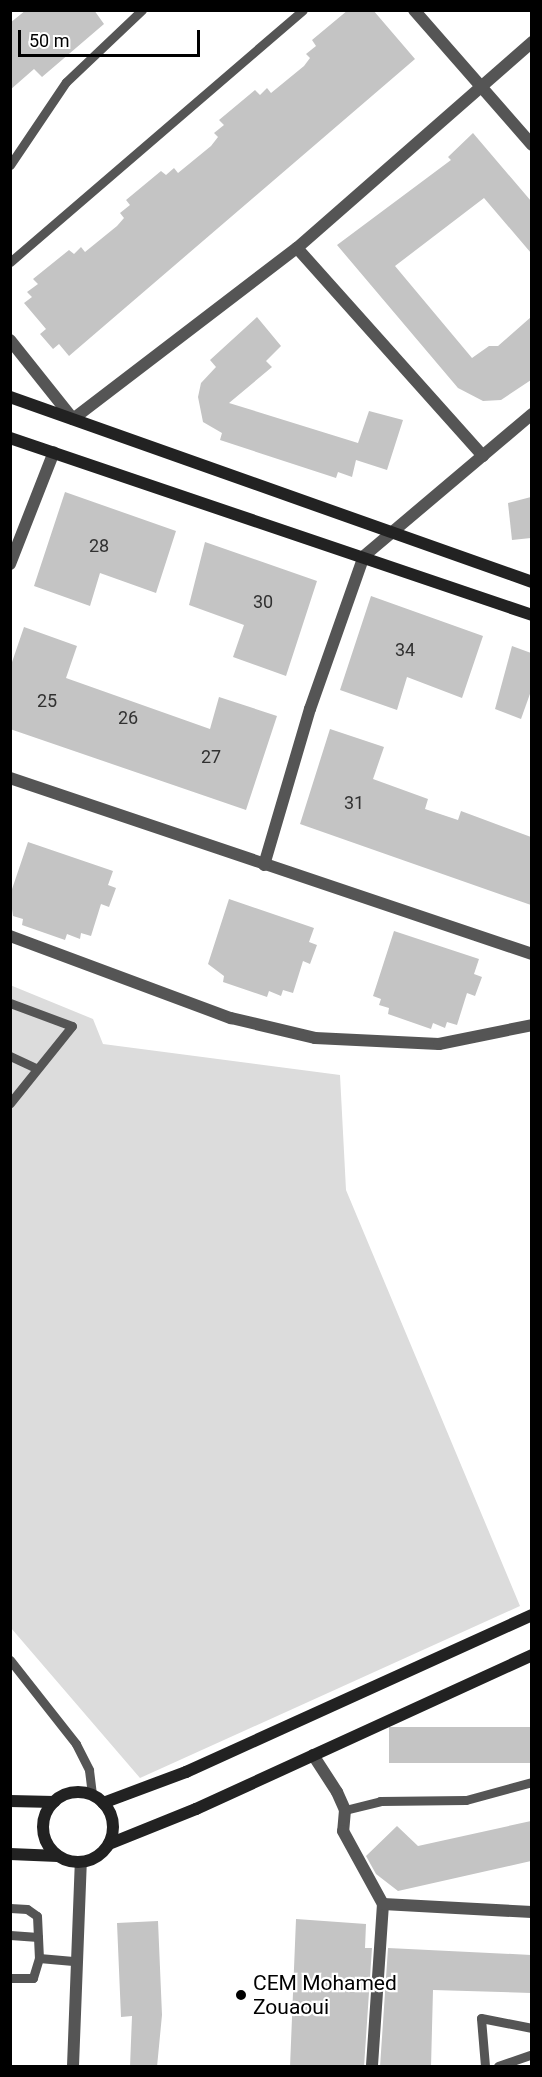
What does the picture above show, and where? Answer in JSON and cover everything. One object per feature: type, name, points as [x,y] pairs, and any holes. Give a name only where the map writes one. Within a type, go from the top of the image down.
[{"type":"main road","points":[[10,397],[531,582]]},
{"type":"main road","points":[[10,438],[364,556],[531,615]]},
{"type":"main road","points":[[10,1800],[54,1802],[72,1794],[98,1799],[186,1772],[531,1615]]},
{"type":"main road","points":[[109,1844],[313,1755],[531,1655]]},
{"type":"main road","points":[[10,1854],[58,1856],[81,1862],[102,1853],[109,1844],[113,1822],[98,1799]]},
{"type":"main road","points":[[54,1802],[43,1830],[50,1849],[58,1856]]},
{"type":"street","points":[[414,10],[531,145]]},
{"type":"street","points":[[10,340],[74,419],[297,248],[479,85],[531,42]]},
{"type":"street","points":[[297,248],[483,456]]},
{"type":"street","points":[[264,865],[309,709],[364,556],[531,414]]},
{"type":"street","points":[[10,564],[54,453]]},
{"type":"street","points":[[10,778],[531,954]]},
{"type":"street","points":[[10,936],[231,1018],[315,1038],[439,1044],[531,1025]]},
{"type":"street","points":[[313,1755],[345,1810],[343,1831],[383,1904],[372,2067]]},
{"type":"street","points":[[73,2067],[81,1862]]},
{"type":"street","points":[[383,1904],[531,1912]]},
{"type":"lane","points":[[10,165],[66,82],[142,10]]},
{"type":"lane","points":[[10,262],[303,10]]},
{"type":"lane","points":[[10,1003],[72,1026],[10,1103]]},
{"type":"lane","points":[[10,1056],[36,1068]]},
{"type":"lane","points":[[10,1660],[76,1744],[89,1770],[98,1799]]},
{"type":"lane","points":[[345,1810],[380,1801],[466,1800],[531,1782]]},
{"type":"lane","points":[[10,1908],[33,1911],[39,1958],[33,1978],[10,1978]]},
{"type":"lane","points":[[10,1935],[38,1937]]},
{"type":"lane","points":[[39,1958],[76,1961]]},
{"type":"lane","points":[[484,2067],[481,2018],[531,2028]]},
{"type":"lane","points":[[498,2067],[531,2054]]},
{"type":"shaded area","points":[[10,985],[93,1019],[103,1044],[340,1075],[346,1190],[520,1606],[140,1778],[11,1628]]},
{"type":"building","points":[[26,10],[94,10],[104,24],[42,77],[34,69],[10,90],[10,23]]},
{"type":"building","points":[[348,10],[373,10],[415,59],[69,356],[59,344],[53,349],[40,334],[46,329],[24,303],[32,297],[27,292],[38,284],[33,279],[69,250],[74,254],[81,247],[85,252],[117,226],[124,218],[120,213],[130,205],[126,200],[161,171],[166,175],[174,168],[178,173],[211,146],[218,137],[214,133],[224,125],[219,120],[255,90],[260,95],[267,88],[271,93],[304,66],[310,58],[306,54],[316,46],[312,40]]},
{"type":"building","points":[[473,133],[531,201],[531,253],[484,198],[395,266],[472,358],[489,346],[498,346],[531,317],[531,380],[501,400],[483,401],[458,388],[337,245],[451,160],[448,157]]},
{"type":"building","points":[[257,317],[281,346],[266,361],[272,367],[229,403],[358,443],[369,411],[403,420],[387,470],[356,460],[352,477],[338,472],[336,478],[220,440],[222,433],[203,422],[198,397],[201,383],[216,367],[210,360]]},
{"type":"building","points":[[65,492],[176,531],[156,593],[100,573],[90,606],[34,586]]},
{"type":"building","points":[[531,497],[531,538],[512,540],[508,503]]},
{"type":"building","points":[[205,542],[317,581],[286,676],[233,657],[244,625],[189,605]]},
{"type":"building","points":[[371,596],[483,636],[462,698],[407,677],[397,710],[340,690]]},
{"type":"building","points":[[24,627],[77,646],[66,678],[210,729],[219,697],[277,716],[246,810],[10,729],[10,668]]},
{"type":"building","points":[[512,646],[531,653],[531,691],[521,719],[495,709]]},
{"type":"building","points":[[330,729],[384,747],[373,779],[428,799],[425,809],[458,820],[461,811],[531,837],[531,905],[300,824]]},
{"type":"building","points":[[28,842],[113,871],[108,885],[116,888],[109,907],[101,904],[91,936],[81,933],[80,939],[67,934],[65,940],[22,925],[23,919],[13,916],[10,895]]},
{"type":"building","points":[[229,899],[314,928],[309,942],[317,945],[310,964],[303,961],[293,993],[283,990],[281,996],[269,991],[267,997],[223,982],[224,976],[208,964]]},
{"type":"building","points":[[394,931],[479,959],[474,974],[482,977],[475,996],[467,993],[457,1025],[447,1022],[445,1028],[433,1023],[431,1029],[388,1014],[389,1008],[379,1005],[381,999],[373,996]]},
{"type":"building","points":[[389,1727],[531,1727],[531,1763],[389,1763]]},
{"type":"building","points":[[531,1821],[531,1861],[398,1891],[376,1874],[366,1856],[397,1826],[418,1846]]},
{"type":"building","points":[[296,1919],[366,1924],[365,1948],[372,1948],[364,2067],[290,2067]]},
{"type":"building","points":[[158,1921],[162,2015],[157,2067],[130,2067],[132,2016],[121,2017],[117,1923]]},
{"type":"building","points":[[388,1948],[531,1955],[531,1993],[433,1990],[431,2067],[380,2067]]},
{"type":"place","name":"CEM Mohamed Zouaoui","points":[[241,1995]]}]
